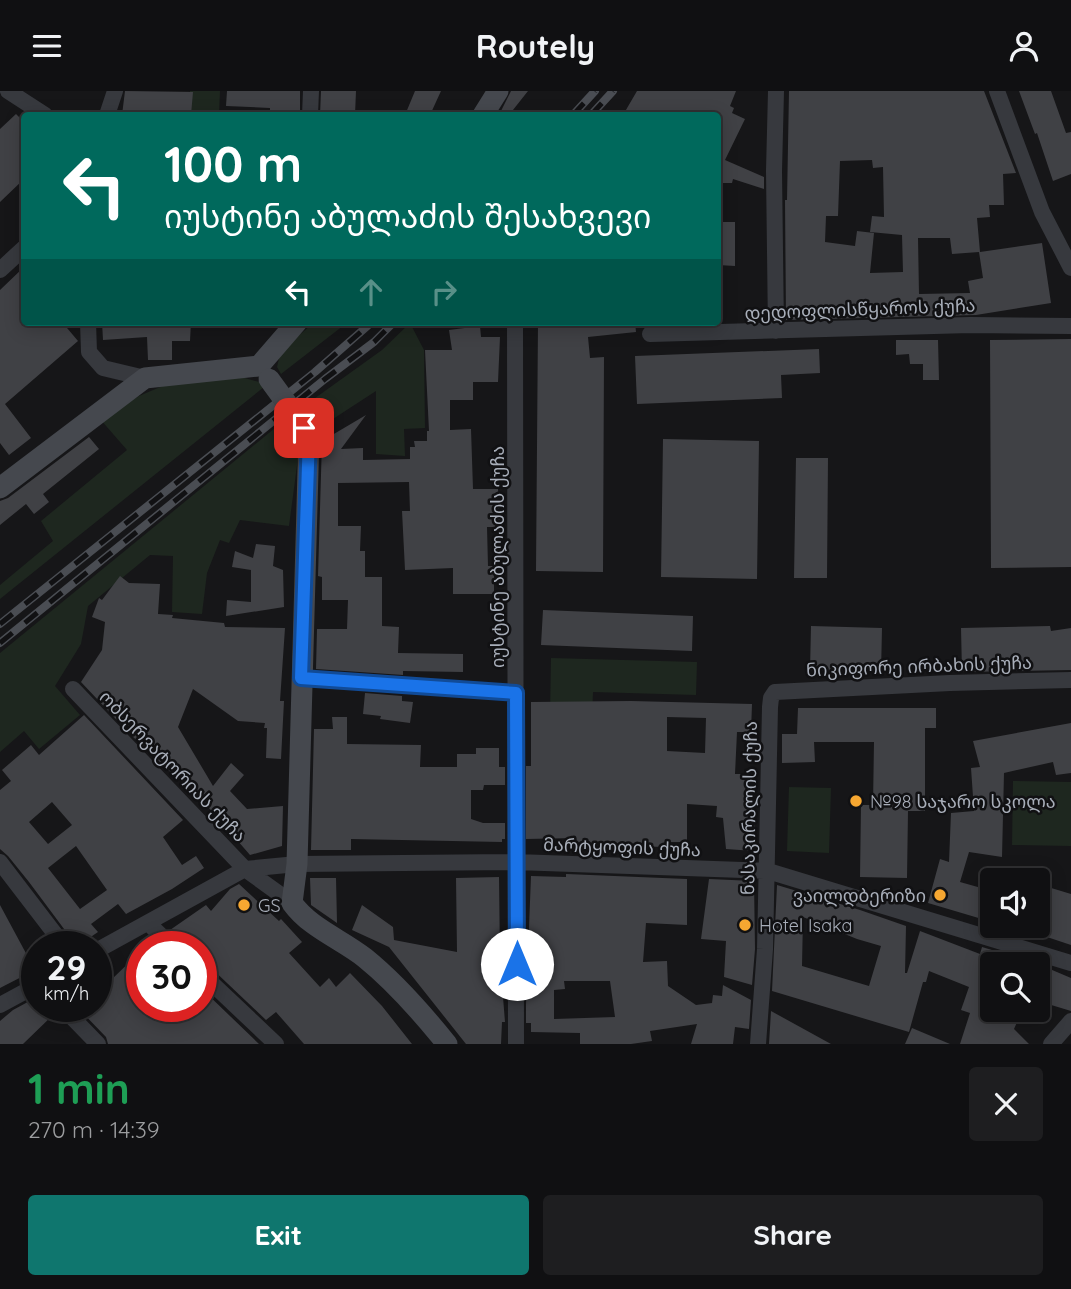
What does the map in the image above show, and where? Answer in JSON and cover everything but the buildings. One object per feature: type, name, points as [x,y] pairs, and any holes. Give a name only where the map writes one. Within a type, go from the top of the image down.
[{"type":"street","points":[[8,91],[40,112]]},
{"type":"street","points":[[108,112],[115,91]]},
{"type":"street","points":[[310,112],[311,91]]},
{"type":"street","points":[[485,112],[498,91]]},
{"type":"street","points":[[776,91],[776,331]]},
{"type":"street","points":[[997,91],[1042,212],[1071,268]]},
{"type":"street","points":[[0,270],[21,252]]},
{"type":"street","name":"დედოფლისწყაროს ქუჩა","points":[[649,334],[970,325],[1071,327]]},
{"type":"street","points":[[88,326],[89,352],[103,368],[145,378],[264,372]]},
{"type":"street","points":[[264,372],[294,326]]},
{"type":"street","name":"იუსტინე აბულაძის ქუჩა","points":[[515,326],[516,862],[520,1043]]},
{"type":"street","points":[[264,372],[309,435],[297,864],[292,903],[301,916],[364,957],[396,986],[447,1044]]},
{"type":"street","points":[[0,488],[145,378]]},
{"type":"street","points":[[301,678],[516,693]]},
{"type":"street","name":"ნიკიფორე ირბახის ქუჩა","points":[[771,698],[775,692],[794,690],[1071,680]]},
{"type":"street","name":"ობსერვატორიას ქუჩა","points":[[73,689],[245,869],[292,903]]},
{"type":"street","name":"ნასაკირალის ქუჩა","points":[[758,1044],[768,871],[771,698]]},
{"type":"street","points":[[0,862],[53,931]]},
{"type":"street","name":"მარტყოფის ქუჩა","points":[[112,942],[245,869],[297,864],[516,862],[768,871],[1071,963]]},
{"type":"street","points":[[148,923],[156,931]]},
{"type":"street","points":[[217,989],[276,1044]]},
{"type":"street","points":[[0,1005],[21,994]]},
{"type":"street","points":[[1051,1044],[1071,1021]]},
{"type":"street","points":[[77,1022],[98,1044]]},
{"type":"shaded area","points":[[190,91],[220,91],[219,112],[189,112]]},
{"type":"shaded area","points":[[310,326],[343,326],[281,374],[277,367],[281,350]]},
{"type":"shaded area","points":[[407,326],[412,326],[424,350],[425,428],[404,429],[405,456],[376,454],[376,391],[313,432],[311,415],[304,406],[382,350]]},
{"type":"shaded area","points":[[238,376],[259,382],[264,387],[0,599],[0,585],[53,541],[41,521],[127,450],[100,419],[139,396],[165,385]]},
{"type":"shaded area","points":[[286,419],[300,443],[289,526],[240,520],[229,543],[220,540],[207,573],[202,614],[172,612],[173,556],[150,555],[88,606],[81,644],[55,686],[80,715],[39,749],[24,731],[0,752],[0,653]]},
{"type":"shaded area","points":[[551,658],[697,662],[696,695],[593,692],[592,718],[550,716]]},
{"type":"shaded area","points":[[1013,781],[1071,782],[1071,846],[1012,845]]},
{"type":"shaded area","points":[[789,787],[831,788],[829,853],[787,851]]},
{"type":"railway","points":[[576,112],[595,91]]},
{"type":"railway","points":[[594,112],[613,91]]},
{"type":"railway","points":[[0,624],[315,372],[367,326]]},
{"type":"railway","points":[[0,643],[374,342],[390,326]]},
{"type":"place","name":"№98 საჯარო სკოლა","points":[[856,801]]},
{"type":"place","name":"ვაილდბერიზი","points":[[940,895]]},
{"type":"place","name":"GS","points":[[244,905]]},
{"type":"place","name":"Hotel Isaka","points":[[745,925]]},
{"type":"route","points":[[304,428],[309,435],[301,678],[516,693],[517,964]]}]
